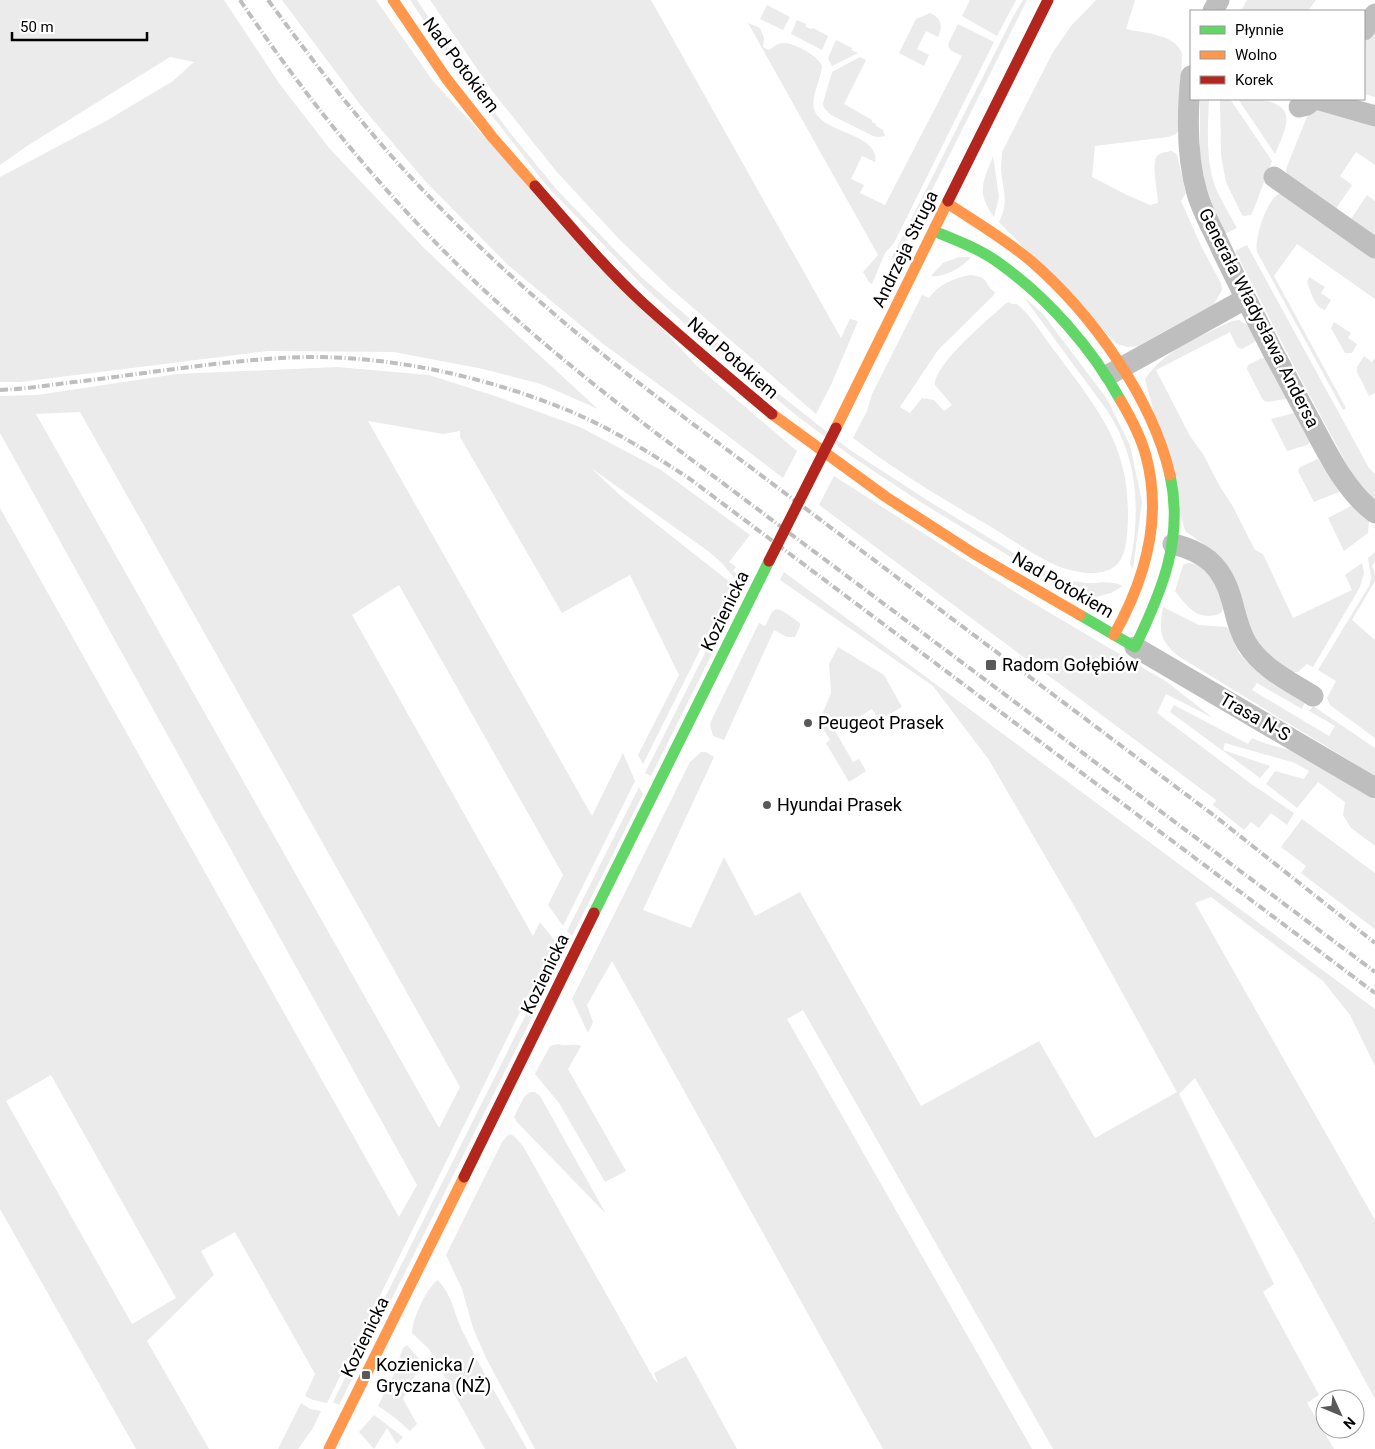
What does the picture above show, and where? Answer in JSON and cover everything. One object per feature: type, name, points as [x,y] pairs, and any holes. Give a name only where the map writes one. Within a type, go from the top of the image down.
[{"type":"main road","name":"Nad Potokiem","points":[[392,0],[446,78],[565,222],[643,303],[721,372],[772,415],[886,497],[973,553],[1135,647]]},
{"type":"main road","name":"Andrzeja Struga","points":[[793,514],[1048,0]]},
{"type":"main road","points":[[948,203],[1002,238],[1038,268],[1073,302],[1113,372],[1139,432],[1152,481],[1153,531],[1139,584],[1129,608],[1114,635]]},
{"type":"main road","points":[[934,231],[978,250],[1028,286],[1149,410],[1161,441],[1170,474],[1173,496],[1172,544],[1165,578],[1159,595],[1135,647]]},
{"type":"main road","name":"Kozienicka","points":[[329,1449],[793,514]]},
{"type":"street","points":[[1365,29],[1375,14]]},
{"type":"street","name":"Generała Władysława Andersa","points":[[1190,85],[1188,102],[1189,148],[1197,193],[1224,255],[1246,299],[1335,466],[1364,505],[1375,513]]},
{"type":"street","points":[[1310,102],[1375,116]]},
{"type":"street","points":[[1274,177],[1375,248]]},
{"type":"street","points":[[1113,372],[1246,299]]},
{"type":"street","points":[[1172,544],[1189,548],[1210,560],[1226,583],[1237,623],[1242,636],[1252,651],[1266,666],[1313,696]]},
{"type":"street","name":"Trasa N-S","points":[[1135,647],[1375,788]]},
{"type":"shaded area","points":[[0,0],[224,0],[279,83],[329,148],[423,247],[598,409],[541,384],[483,369],[394,352],[268,351],[20,382],[0,382],[0,177],[106,121],[173,81],[194,62],[170,57],[27,146],[0,165]]},
{"type":"shaded area","points":[[282,0],[376,0],[433,81],[697,366],[797,451],[783,478],[602,343],[509,266],[426,182],[362,107]]},
{"type":"shaded area","points":[[410,0],[417,0],[467,75],[511,134],[558,191],[640,276],[765,383],[850,450],[1035,566],[1067,580],[1088,583],[1110,582],[1123,586],[1111,593],[1096,597],[1084,595],[1050,581],[922,503],[851,456],[801,419],[684,323],[643,286],[546,185],[461,76]]},
{"type":"shaded area","points":[[430,0],[651,0],[841,338],[850,319],[858,321],[831,385],[816,414],[669,287],[619,239],[556,171],[493,92]]},
{"type":"shaded area","points":[[970,0],[1016,0],[997,36],[962,16]]},
{"type":"shaded area","points":[[1023,0],[1027,0],[897,260],[892,257]]},
{"type":"shaded area","points":[[1096,0],[1135,0],[1126,29],[1166,38],[1173,42],[1182,53],[1179,130],[1176,134],[1168,137],[1095,146],[1092,177],[1150,205],[1158,203],[1155,160],[1157,156],[1164,152],[1172,151],[1177,155],[1186,193],[1181,201],[1202,248],[1221,283],[1222,290],[1214,304],[1138,346],[1128,347],[1117,344],[999,222],[1005,201],[1001,168],[1002,152],[1053,52],[1071,26]]},
{"type":"shaded area","points":[[1247,0],[1316,0],[1309,10],[1242,10]]},
{"type":"shaded area","points":[[767,5],[790,17],[783,30],[760,19]]},
{"type":"shaded area","points":[[930,13],[939,20],[941,30],[938,37],[926,31],[917,49],[929,55],[924,66],[899,53],[916,19]]},
{"type":"shaded area","points":[[797,20],[806,24],[806,27],[813,28],[828,36],[822,50],[791,34]]},
{"type":"shaded area","points":[[748,23],[760,28],[764,38],[763,47],[769,50],[779,44],[787,43],[805,50],[820,62],[822,66],[814,98],[814,109],[827,124],[869,145],[874,152],[875,162],[862,156],[851,179],[864,185],[860,193],[885,205],[962,56],[950,50],[948,44],[958,24],[994,42],[894,243],[885,253],[872,284],[863,272],[878,255]]},
{"type":"shaded area","points":[[1375,24],[1375,97],[1365,94],[1365,39]]},
{"type":"shaded area","points":[[836,40],[858,53],[832,66],[828,58]]},
{"type":"shaded area","points":[[860,57],[866,60],[844,104],[872,120],[876,126],[883,130],[885,136],[873,136],[831,115],[824,108],[823,103],[832,72]]},
{"type":"shaded area","points":[[1200,100],[1209,100],[1208,145],[1213,180],[1237,228],[1225,234],[1206,188],[1200,156]]},
{"type":"shaded area","points":[[1220,100],[1231,100],[1272,161],[1251,215],[1242,215],[1226,182],[1221,155]]},
{"type":"shaded area","points":[[1239,100],[1262,100],[1283,109],[1286,115],[1286,124],[1275,154]]},
{"type":"shaded area","points":[[1316,105],[1375,124],[1375,165],[1356,152],[1340,176],[1352,185],[1333,213],[1287,178],[1286,169],[1308,114]]},
{"type":"shaded area","points":[[993,156],[999,197],[994,217],[988,208],[983,194],[984,180]]},
{"type":"shaded area","points":[[1279,194],[1283,194],[1375,255],[1375,299],[1297,244],[1274,276],[1346,408],[1343,410],[1257,252],[1257,238],[1262,220],[1270,203]]},
{"type":"shaded area","points":[[1367,195],[1375,201],[1375,238],[1349,222]]},
{"type":"shaded area","points":[[1247,245],[1369,468],[1375,474],[1375,500],[1353,476],[1235,251]]},
{"type":"shaded area","points":[[959,257],[971,257],[953,271],[931,276],[943,263]]},
{"type":"shaded area","points":[[970,275],[984,279],[995,292],[993,296],[938,350],[900,407],[910,413],[922,398],[934,400],[944,411],[952,405],[935,385],[937,376],[943,366],[964,342],[1005,304],[1009,302],[1017,304],[1033,321],[1088,397],[1112,437],[1120,458],[1128,506],[1127,535],[1123,556],[1116,566],[1110,569],[1103,572],[1084,573],[1051,563],[922,485],[853,438],[867,411],[872,394],[922,295],[929,298],[947,282]]},
{"type":"shaded area","points":[[1309,277],[1325,287],[1321,293],[1331,300],[1325,310],[1318,306],[1313,298],[1307,282]]},
{"type":"shaded area","points":[[1023,296],[1043,314],[1107,399],[1130,445],[1142,502],[1133,569],[1130,564],[1136,504],[1131,464],[1125,445],[1106,409]]},
{"type":"shaded area","points":[[1239,320],[1250,327],[1256,341],[1242,349],[1237,347],[1230,332],[1156,370],[1190,436],[1203,454],[1255,550],[1263,554],[1293,618],[1352,590],[1345,575],[1362,563],[1364,573],[1360,587],[1313,667],[1307,664],[1298,672],[1290,672],[1257,644],[1209,548],[1185,531],[1145,379],[1173,351],[1232,321]]},
{"type":"shaded area","points":[[1334,322],[1351,333],[1348,338],[1357,344],[1352,353],[1345,353],[1331,328]]},
{"type":"shaded area","points":[[1364,356],[1372,362],[1375,358],[1375,393],[1369,396],[1357,372],[1357,367]]},
{"type":"shaded area","points":[[1266,358],[1287,397],[1286,399],[1267,402],[1263,400],[1247,369],[1248,365]]},
{"type":"shaded area","points":[[337,367],[429,375],[495,396],[580,427],[661,470],[750,535],[729,562],[736,567],[733,571],[737,574],[734,578],[722,563],[708,551],[591,468],[622,497],[731,583],[726,598],[643,764],[638,755],[679,675],[630,575],[562,613],[460,437],[460,431],[443,434],[368,421],[592,816],[623,753],[635,781],[563,926],[548,905],[563,875],[399,585],[352,615],[533,936],[540,922],[555,941],[327,1403],[305,1396],[315,1374],[235,1232],[201,1251],[214,1275],[147,1341],[209,1449],[136,1449],[0,1209],[0,508],[399,1217],[417,1185],[0,433],[0,396],[37,395],[177,374]],"holes":[[[80,412],[460,1087],[439,1128],[36,414]],[[51,1075],[176,1298],[132,1324],[6,1101]]]},
{"type":"shaded area","points":[[1294,413],[1310,442],[1307,445],[1287,451],[1271,419]]},
{"type":"shaded area","points":[[1318,459],[1339,489],[1339,492],[1314,502],[1298,471],[1300,467]]},
{"type":"shaded area","points":[[834,476],[1023,597],[1167,682],[1213,718],[1166,694],[1157,713],[1250,783],[1294,813],[1287,825],[1271,813],[1259,828],[1251,822],[1244,830],[1213,805],[1216,800],[819,505]]},
{"type":"shaded area","points":[[1353,505],[1369,521],[1368,533],[1344,551],[1328,518]]},
{"type":"shaded area","points":[[1375,552],[1375,561],[1372,566],[1375,573],[1375,581],[1352,620],[1375,640],[1375,738],[1330,705],[1327,698],[1336,681],[1318,670],[1369,586],[1371,578],[1368,558]]},
{"type":"shaded area","points":[[1188,563],[1200,566],[1209,574],[1223,605],[1222,611],[1219,614],[1208,616],[1197,613],[1187,606],[1175,591],[1183,565]]},
{"type":"shaded area","points":[[784,572],[1375,1009],[1375,1066],[1350,1015],[1323,981],[1211,897],[1195,903],[1375,1220],[1375,1399],[1297,1256],[1195,1078],[1179,1094],[1274,1284],[1263,1292],[1316,1389],[1315,1398],[1307,1403],[1315,1417],[1315,1439],[1328,1439],[1334,1449],[1053,1449],[803,1010],[787,1019],[1032,1449],[883,1449],[612,961],[587,1005],[593,1022],[588,1033],[572,999],[690,762],[701,752],[706,752],[714,757],[643,910],[691,928],[724,857],[755,916],[800,892],[921,1106],[1039,1041],[1095,1138],[1177,1092],[1080,916],[989,760],[933,686],[780,580]]},
{"type":"shaded area","points":[[728,607],[734,610],[651,776],[645,773]]},
{"type":"shaded area","points":[[1163,607],[1199,625],[1226,627],[1239,653],[1248,663],[1260,674],[1305,702],[1302,709],[1257,683],[1252,690],[1329,736],[1335,726],[1309,711],[1313,706],[1375,748],[1375,776],[1178,656],[1167,645],[1162,634]]},
{"type":"shaded area","points":[[776,609],[783,611],[800,623],[795,637],[787,637],[774,630],[724,740],[713,736],[710,725],[711,721],[759,623],[765,626],[772,612]]},
{"type":"shaded area","points":[[838,647],[884,675],[902,707],[879,720],[872,709],[835,731],[853,762],[859,759],[866,771],[849,782],[826,743],[830,740],[819,722],[831,693],[829,664]]},
{"type":"shaded area","points":[[1174,705],[1248,744],[1252,738],[1293,751],[1375,800],[1375,846],[1351,828],[1343,815],[1345,802],[1318,782],[1297,808],[1266,784],[1275,771],[1304,779],[1309,771],[1295,763],[1225,743],[1223,750],[1270,766],[1260,778],[1170,712]]},
{"type":"shaded area","points":[[639,787],[643,794],[572,936],[567,931]]},
{"type":"shaded area","points":[[1302,819],[1375,873],[1375,929],[1301,873],[1306,866],[1281,847]]},
{"type":"shaded area","points":[[563,940],[568,945],[339,1405],[333,1402]]},
{"type":"shaded area","points":[[558,1044],[581,1046],[568,1069],[626,1171],[605,1182],[559,1103],[535,1074],[550,1046]]},
{"type":"shaded area","points":[[530,1092],[535,1092],[540,1096],[606,1214],[517,1122],[514,1117],[524,1097]]},
{"type":"shaded area","points":[[509,1134],[514,1136],[523,1146],[654,1379],[658,1383],[654,1373],[686,1356],[737,1449],[535,1449],[486,1358],[473,1328],[462,1289],[446,1255],[502,1142]]},
{"type":"shaded area","points":[[438,1280],[451,1300],[460,1326],[479,1363],[527,1449],[485,1449],[429,1349],[412,1333],[421,1304],[429,1289]]},
{"type":"shaded area","points":[[407,1345],[422,1362],[403,1399],[417,1424],[410,1431],[378,1406],[401,1360],[399,1359],[403,1348]]},
{"type":"shaded area","points":[[301,1403],[310,1409],[321,1411],[313,1428],[298,1449],[278,1449]]},
{"type":"shaded area","points":[[374,1415],[403,1437],[397,1444],[387,1428],[374,1449],[359,1432]]},
{"type":"railway","points":[[240,0],[295,78],[386,189],[452,259],[526,328],[652,430],[1375,972]]},
{"type":"railway","points":[[268,0],[340,95],[419,186],[508,274],[571,328],[669,406],[1216,817],[1375,943]]},
{"type":"railway","points":[[0,390],[31,388],[232,362],[318,357],[392,363],[466,377],[503,387],[572,412],[632,443],[690,479],[1375,993]]},
{"type":"traffic: fast","points":[[934,231],[984,253],[1035,292],[1083,343],[1121,401]]},
{"type":"traffic: fast","points":[[1080,615],[1135,647],[1154,606],[1168,564],[1174,521],[1174,498],[1170,475]]},
{"type":"traffic: fast","points":[[594,913],[769,561]]},
{"type":"traffic: slow","points":[[393,0],[446,78],[493,138],[535,186]]},
{"type":"traffic: slow","points":[[836,428],[948,201]]},
{"type":"traffic: slow","points":[[947,203],[1021,253],[1076,305],[1097,331],[1134,387],[1149,416],[1170,475]]},
{"type":"traffic: slow","points":[[1114,635],[1125,614],[1142,571],[1152,526],[1153,503],[1151,480],[1144,449],[1121,401]]},
{"type":"traffic: slow","points":[[772,414],[886,497],[973,553],[1080,615]]},
{"type":"traffic: slow","points":[[329,1449],[464,1177]]},
{"type":"traffic: jam","points":[[948,201],[1048,0]]},
{"type":"traffic: jam","points":[[535,186],[588,247],[644,304],[772,414]]},
{"type":"traffic: jam","points":[[769,561],[836,428]]},
{"type":"traffic: jam","points":[[464,1177],[594,913]]},
{"type":"place","name":"Radom Gołębiów","points":[[991,665]]},
{"type":"place","name":"Peugeot Prasek","points":[[808,723]]},
{"type":"place","name":"Hyundai Prasek","points":[[767,805]]},
{"type":"place","name":"Kozienicka / Gryczana (NŻ)","points":[[366,1375]]}]
